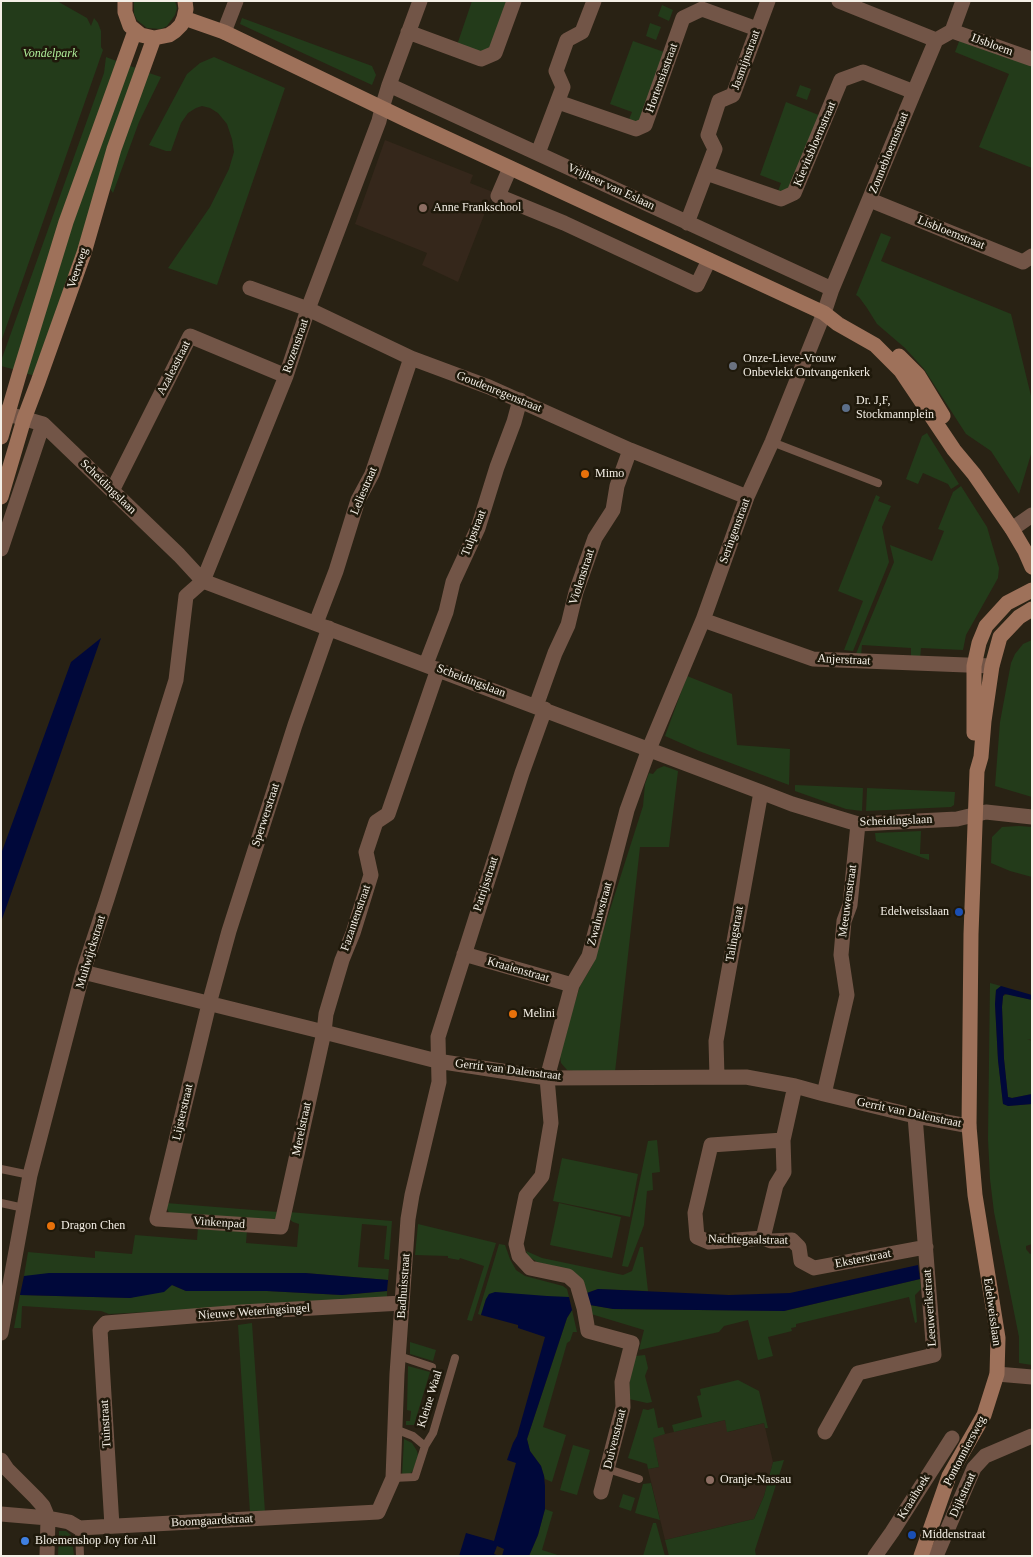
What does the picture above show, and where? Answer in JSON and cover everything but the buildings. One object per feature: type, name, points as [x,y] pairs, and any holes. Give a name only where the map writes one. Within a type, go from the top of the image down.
[{"type":"street","points":[[121,3],[126,20],[135,31],[140,35],[154,38],[169,35],[176,31],[184,18],[185,1]]},
{"type":"street","points":[[224,32],[236,1]]},
{"type":"street","name":"Rozenstraat","points":[[203,581],[286,376],[308,309],[380,121],[389,86],[420,1]]},
{"type":"street","points":[[408,32],[481,59],[495,53],[514,1]]},
{"type":"street","points":[[538,153],[562,87],[556,71],[567,40],[582,32],[594,1]]},
{"type":"street","name":"Jasmijnstraat","points":[[687,223],[715,149],[708,135],[719,100],[734,95],[768,1]]},
{"type":"street","points":[[839,1],[936,40],[952,31],[963,1]]},
{"type":"street","name":"Hortensiastraat","points":[[558,102],[636,129],[646,124],[683,18],[702,9],[757,29]]},
{"type":"street","name":"Vrijheer van Eslaan","points":[[184,18],[224,32],[382,108],[824,314],[875,345],[902,371],[954,450],[974,474],[1012,529],[1032,567]]},
{"type":"street","name":"Veerweg","points":[[1,437],[4,413],[66,222],[135,31]]},
{"type":"street","name":"IJsbloem","points":[[952,31],[1032,59]]},
{"type":"street","name":"Veerweg","points":[[1,497],[24,419],[84,252],[114,149],[154,38]]},
{"type":"street","name":"Zonnebloemstraat","points":[[824,314],[832,289],[936,40]]},
{"type":"street","name":"Kievitsbloemstraat","points":[[706,173],[781,199],[794,193],[841,80],[863,72],[914,92]]},
{"type":"street","name":"Vrijheer van Eslaan","points":[[389,86],[832,289]]},
{"type":"street","points":[[510,168],[498,196],[564,223],[697,286],[709,260]]},
{"type":"street","name":"Lisbloemstraat","points":[[870,200],[1023,262],[1032,256]]},
{"type":"street","name":"Goudenregenstraat","points":[[250,288],[308,309],[411,358],[520,400],[630,450],[747,497]]},
{"type":"street","name":"Seringenstraat","points":[[649,749],[703,620],[747,497],[772,442],[824,314]]},
{"type":"street","name":"Azaleastraat","points":[[112,491],[190,336],[286,376]]},
{"type":"street","name":"Leliestraat","points":[[323,625],[336,571],[358,500],[372,474],[411,358]]},
{"type":"street","name":"Tulpstraat","points":[[432,666],[453,582],[478,528],[496,467],[514,422],[520,400]]},
{"type":"street","name":"Scheidingslaan","points":[[4,413],[43,424],[180,555],[203,581],[432,666],[792,804],[858,824],[957,819],[986,812],[1032,816]]},
{"type":"street","points":[[1,549],[43,424]]},
{"type":"street","name":"Violenstraat","points":[[540,708],[555,653],[568,625],[576,592],[596,538],[613,510],[618,486],[630,450]]},
{"type":"street","points":[[1012,529],[1032,515]]},
{"type":"street","name":"Muilwijckstraat","points":[[1,1333],[30,1175],[83,972],[176,680],[186,596],[203,581]]},
{"type":"street","name":"Edelweisslaan","points":[[977,772],[974,759],[974,666],[979,642],[986,626],[1008,603],[1032,590]]},
{"type":"street","name":"Edelweisslaan","points":[[997,1374],[998,1338],[975,1195],[969,1126],[971,934],[975,815],[977,772],[981,757],[984,721],[992,666],[1000,637],[1019,616],[1032,609]]},
{"type":"street","name":"Anjerstraat","points":[[703,620],[813,659],[992,666]]},
{"type":"street","name":"Sperwerstraat","points":[[208,1004],[229,931],[295,725],[323,625]]},
{"type":"street","name":"Fazantenstraat","points":[[324,1032],[326,1014],[342,960],[353,933],[371,875],[366,852],[376,822],[388,814],[432,666]]},
{"type":"street","name":"Patrijsstraat","points":[[437,1061],[438,1036],[522,773],[540,708]]},
{"type":"street","name":"Zwaluwstraat","points":[[547,1078],[572,985],[589,956],[627,810],[649,749]]},
{"type":"street","name":"Talingstraat","points":[[717,1077],[716,1041],[761,792]]},
{"type":"street","name":"Meeuwenstraat","points":[[824,1094],[847,995],[841,955],[844,921],[850,905],[858,824]]},
{"type":"street","name":"Kraaienstraat","points":[[464,954],[572,985]]},
{"type":"street","name":"Gerrit van Dalenstraat","points":[[83,972],[437,1061],[547,1078],[746,1077],[795,1086],[915,1116],[969,1126]]},
{"type":"street","name":"Lijsterstraat","points":[[157,1219],[208,1004]]},
{"type":"street","name":"Merelstraat","points":[[281,1227],[324,1032]]},
{"type":"street","name":"Badhuisstraat","points":[[378,1512],[392,1478],[408,1219],[439,1082],[437,1061]]},
{"type":"street","name":"Duivenstraat","points":[[547,1078],[551,1123],[542,1176],[526,1196],[516,1244],[519,1256],[530,1268],[568,1276],[576,1284],[582,1301],[588,1331],[632,1344],[622,1382],[624,1407],[601,1492]]},
{"type":"street","points":[[764,1238],[776,1185],[784,1172],[783,1140],[795,1086]]},
{"type":"street","name":"Leeuwerikstraat","points":[[825,1432],[858,1373],[934,1355],[915,1116]]},
{"type":"street","name":"Nachtegaalstraat","points":[[783,1140],[711,1146],[695,1212],[697,1237],[709,1242],[764,1238],[772,1241],[792,1240],[799,1247],[801,1261]]},
{"type":"street","name":"Vinkenpad","points":[[157,1219],[281,1227]]},
{"type":"street","name":"Eksterstraat","points":[[801,1261],[814,1268],[926,1247]]},
{"type":"street","name":"Nieuwe Weteringsingel","points":[[106,1323],[242,1312],[402,1303]]},
{"type":"street","name":"Tuinstraat","points":[[106,1323],[100,1330],[112,1526]]},
{"type":"street","points":[[997,1374],[1032,1377]]},
{"type":"street","name":"Pontonniersweg","points":[[921,1556],[950,1476],[984,1415],[997,1374]]},
{"type":"street","name":"Dijkstraat","points":[[936,1556],[974,1468],[985,1456],[1031,1437]]},
{"type":"street","name":"Kraaihoek","points":[[875,1556],[952,1438]]},
{"type":"street","points":[[1,1460],[7,1469],[43,1506],[48,1518],[47,1556]]},
{"type":"street","name":"Boomgaardstraat","points":[[1,1514],[48,1518],[69,1522],[79,1528],[378,1512]]},
{"type":"lane","points":[[772,442],[878,483]]},
{"type":"lane","points":[[1,1169],[30,1175]]},
{"type":"lane","points":[[1,1203],[24,1208]]},
{"type":"lane","points":[[399,1356],[432,1367]]},
{"type":"lane","name":"Kleine Waal","points":[[392,1478],[415,1477],[424,1446],[433,1432],[454,1358]]},
{"type":"lane","name":"Kleine Waal","points":[[395,1429],[413,1436],[424,1446]]},
{"type":"lane","points":[[608,1469],[639,1479]]},
{"type":"lane","points":[[79,1528],[80,1556]]},
{"type":"shaded area","name":"Anne Frankschool","points":[[385,140],[473,175],[470,183],[493,192],[458,282],[422,265],[427,253],[355,224]]},
{"type":"shaded area","points":[[101,638],[1,922],[1,854],[71,662]]},
{"type":"shaded area","points":[[1001,986],[1032,995],[1032,1000],[1005,994],[1002,1007],[1008,1097],[1032,1094],[1032,1104],[1008,1106],[1003,1104],[995,1004],[996,990]]},
{"type":"shaded area","points":[[918,1265],[920,1279],[784,1311],[613,1309],[590,1305],[587,1293],[598,1289],[729,1295],[790,1293]]},
{"type":"shaded area","points":[[49,1273],[305,1273],[388,1280],[387,1291],[342,1295],[267,1291],[186,1291],[172,1285],[164,1292],[130,1298],[20,1295],[24,1276]]},
{"type":"shaded area","points":[[495,1292],[569,1297],[572,1310],[567,1318],[527,1439],[530,1451],[541,1466],[544,1476],[545,1509],[538,1535],[529,1556],[502,1556],[504,1549],[497,1546],[494,1554],[499,1556],[459,1556],[466,1533],[494,1541],[516,1463],[507,1460],[517,1436],[545,1337],[518,1328],[518,1325],[481,1315],[489,1294]]},
{"type":"shaded area","name":"Oranje-Nassau","points":[[725,1420],[728,1432],[764,1423],[773,1462],[764,1496],[754,1519],[665,1540],[648,1469],[659,1467],[652,1437]]},
{"type":"green space","name":"Vondelpark","points":[[1,1],[57,1],[87,18],[91,26],[94,18],[101,31],[101,47],[103,50],[1,342]]},
{"type":"green space","points":[[134,1],[175,1],[177,8],[175,15],[167,26],[161,29],[147,28],[137,20],[134,14]]},
{"type":"green space","points":[[472,1],[508,1],[491,49],[480,54],[457,45]]},
{"type":"green space","points":[[662,5],[673,10],[669,21],[658,16]]},
{"type":"green space","points":[[242,18],[372,66],[376,75],[372,85],[240,24]]},
{"type":"green space","points":[[650,23],[661,27],[656,40],[646,36]]},
{"type":"green space","points":[[960,39],[1032,65],[1032,168],[979,147],[1009,74],[955,52]]},
{"type":"green space","points":[[633,41],[664,52],[641,119],[630,124],[628,122],[632,112],[610,104]]},
{"type":"green space","points":[[106,57],[119,62],[16,370],[1,366],[1,361],[104,73]]},
{"type":"green space","points":[[214,57],[285,88],[217,285],[168,268],[210,207],[229,169],[234,152],[227,124],[218,113],[202,106],[188,113],[181,123],[171,151],[149,145],[187,74],[200,63]]},
{"type":"green space","points":[[127,65],[139,69],[36,376],[24,373],[65,237]]},
{"type":"green space","points":[[146,72],[161,77],[139,122],[113,193],[108,186]]},
{"type":"green space","points":[[800,85],[811,89],[807,100],[796,96]]},
{"type":"green space","points":[[786,102],[821,116],[791,190],[777,194],[781,183],[760,175]]},
{"type":"green space","points":[[881,233],[891,237],[881,261],[1011,314],[1032,400],[1032,451],[1019,494],[991,451],[966,434],[924,369],[905,348],[877,324],[856,295]]},
{"type":"green space","points":[[927,433],[959,484],[951,489],[948,484],[923,473],[918,484],[906,479],[922,436]]},
{"type":"green space","points":[[961,486],[987,527],[999,568],[998,578],[966,635],[963,650],[921,648],[920,659],[911,659],[911,648],[862,645],[861,656],[855,656],[894,562],[890,545],[932,561],[944,531],[938,529],[953,492]]},
{"type":"green space","points":[[876,495],[880,497],[878,501],[891,506],[882,527],[889,562],[853,651],[844,650],[863,601],[838,591]]},
{"type":"green space","points":[[1032,640],[1032,797],[995,786],[1000,722],[1011,663],[1023,644]]},
{"type":"green space","points":[[687,676],[732,694],[737,745],[790,749],[789,785],[665,736]]},
{"type":"green space","points":[[664,766],[678,771],[669,847],[640,847],[615,1072],[586,1073],[567,1070],[561,1063],[559,1051],[580,986],[592,966],[643,806],[645,784],[649,773],[653,774],[657,769]]},
{"type":"green space","points":[[795,785],[863,788],[862,811],[846,809],[795,791]]},
{"type":"green space","points":[[867,788],[955,792],[954,805],[951,807],[866,811]]},
{"type":"green space","points":[[1002,827],[1032,827],[1032,877],[991,863],[992,837]]},
{"type":"green space","points":[[921,831],[920,854],[929,854],[929,860],[876,841],[875,833]]},
{"type":"green space","points":[[990,983],[1001,986],[996,990],[995,1004],[998,1060],[1003,1103],[1008,1106],[1032,1104],[1032,1244],[1026,1246],[1026,1249],[1030,1254],[1032,1253],[1032,1365],[1019,1363],[1019,1337],[994,1212],[990,1179],[988,1139]]},
{"type":"green space","points":[[1008,994],[1032,1000],[1032,1040],[1027,1039],[1032,1041],[1032,1094],[1012,1098],[1008,1097],[1002,1007],[1003,996]]},
{"type":"green space","points":[[657,1140],[660,1172],[652,1173],[653,1190],[647,1191],[644,1225],[628,1267],[622,1266],[648,1141]]},
{"type":"green space","points":[[562,1158],[638,1174],[630,1217],[553,1201]]},
{"type":"green space","points":[[166,1203],[278,1212],[275,1220],[170,1214]]},
{"type":"green space","points":[[559,1203],[621,1217],[612,1258],[550,1245]]},
{"type":"green space","points":[[289,1212],[392,1221],[389,1260],[384,1259],[387,1226],[362,1224],[358,1267],[389,1269],[388,1280],[305,1273],[24,1276],[28,1252],[95,1258],[95,1251],[132,1254],[135,1235],[197,1240],[198,1227],[247,1230],[246,1243],[297,1247],[299,1224],[289,1219]]},
{"type":"green space","points":[[418,1224],[496,1243],[472,1321],[467,1320],[484,1266],[460,1258],[459,1260],[448,1258],[448,1256],[415,1255]]},
{"type":"green space","points":[[499,1244],[505,1245],[516,1270],[525,1276],[563,1286],[567,1289],[569,1297],[486,1299],[481,1315],[478,1314]]},
{"type":"green space","points":[[640,1247],[643,1247],[648,1291],[598,1289],[587,1293],[583,1280],[572,1271],[537,1262],[528,1256],[526,1251],[542,1258],[623,1275],[632,1271]]},
{"type":"green space","points":[[920,1279],[921,1289],[915,1295],[917,1322],[915,1323],[909,1297],[796,1324],[796,1327],[791,1328],[792,1331],[768,1337],[773,1356],[758,1360],[748,1320],[724,1326],[719,1332],[639,1350],[644,1330],[591,1314],[590,1305],[614,1309],[784,1311]]},
{"type":"green space","points":[[172,1285],[186,1291],[267,1291],[342,1295],[387,1291],[387,1299],[109,1314],[101,1311],[22,1306],[21,1328],[14,1328],[20,1295],[130,1298]]},
{"type":"green space","points":[[572,1310],[577,1332],[573,1332],[570,1341],[567,1343],[543,1427],[566,1435],[552,1482],[545,1479],[541,1466],[530,1451],[527,1439],[567,1318]]},
{"type":"green space","points":[[252,1323],[265,1512],[250,1513],[238,1325]]},
{"type":"green space","points":[[410,1342],[436,1350],[433,1361],[410,1354]]},
{"type":"green space","points":[[645,1355],[648,1368],[645,1376],[652,1402],[647,1403],[629,1399],[630,1373],[635,1356]]},
{"type":"green space","points":[[408,1366],[430,1372],[414,1425],[406,1425],[406,1421],[410,1421],[411,1411],[407,1410]]},
{"type":"green space","points":[[738,1380],[759,1391],[768,1428],[765,1428],[764,1423],[727,1432],[725,1420],[674,1432],[672,1425],[702,1417],[697,1396],[701,1395],[700,1389]]},
{"type":"green space","points":[[654,1408],[658,1428],[663,1427],[665,1434],[653,1438],[659,1467],[648,1469],[647,1464],[628,1458],[643,1409]]},
{"type":"green space","points":[[404,1439],[412,1443],[418,1456],[411,1473],[402,1476]]},
{"type":"green space","points":[[573,1445],[590,1450],[577,1495],[560,1490]]},
{"type":"green space","points":[[784,1460],[755,1550],[756,1556],[669,1556],[665,1540],[754,1519],[764,1496],[773,1462]]},
{"type":"green space","points":[[651,1483],[660,1520],[635,1513],[643,1484]]},
{"type":"green space","points":[[623,1494],[635,1498],[631,1511],[619,1507]]},
{"type":"green space","points":[[545,1509],[553,1512],[542,1550],[561,1556],[529,1556],[538,1535]]},
{"type":"green space","points":[[653,1523],[656,1523],[665,1556],[643,1556]]},
{"type":"green space","points":[[59,1531],[66,1531],[71,1535],[74,1555],[58,1556]]},
{"type":"place","name":"Anne Frankschool","points":[[423,208]]},
{"type":"place","name":"Onze-Lieve-Vrouw Onbevlekt Ontvangenkerk","points":[[733,366]]},
{"type":"place","name":"Dr. J,F, Stockmannplein","points":[[846,408]]},
{"type":"place","name":"Mimo","points":[[585,474]]},
{"type":"place","name":"Edelweisslaan","points":[[959,912]]},
{"type":"place","name":"Melini","points":[[513,1014]]},
{"type":"place","name":"Dragon Chen","points":[[51,1226]]},
{"type":"place","name":"Oranje-Nassau","points":[[710,1480]]},
{"type":"place","name":"Middenstraat","points":[[912,1535]]},
{"type":"place","name":"Bloemenshop Joy for All","points":[[25,1541]]}]
